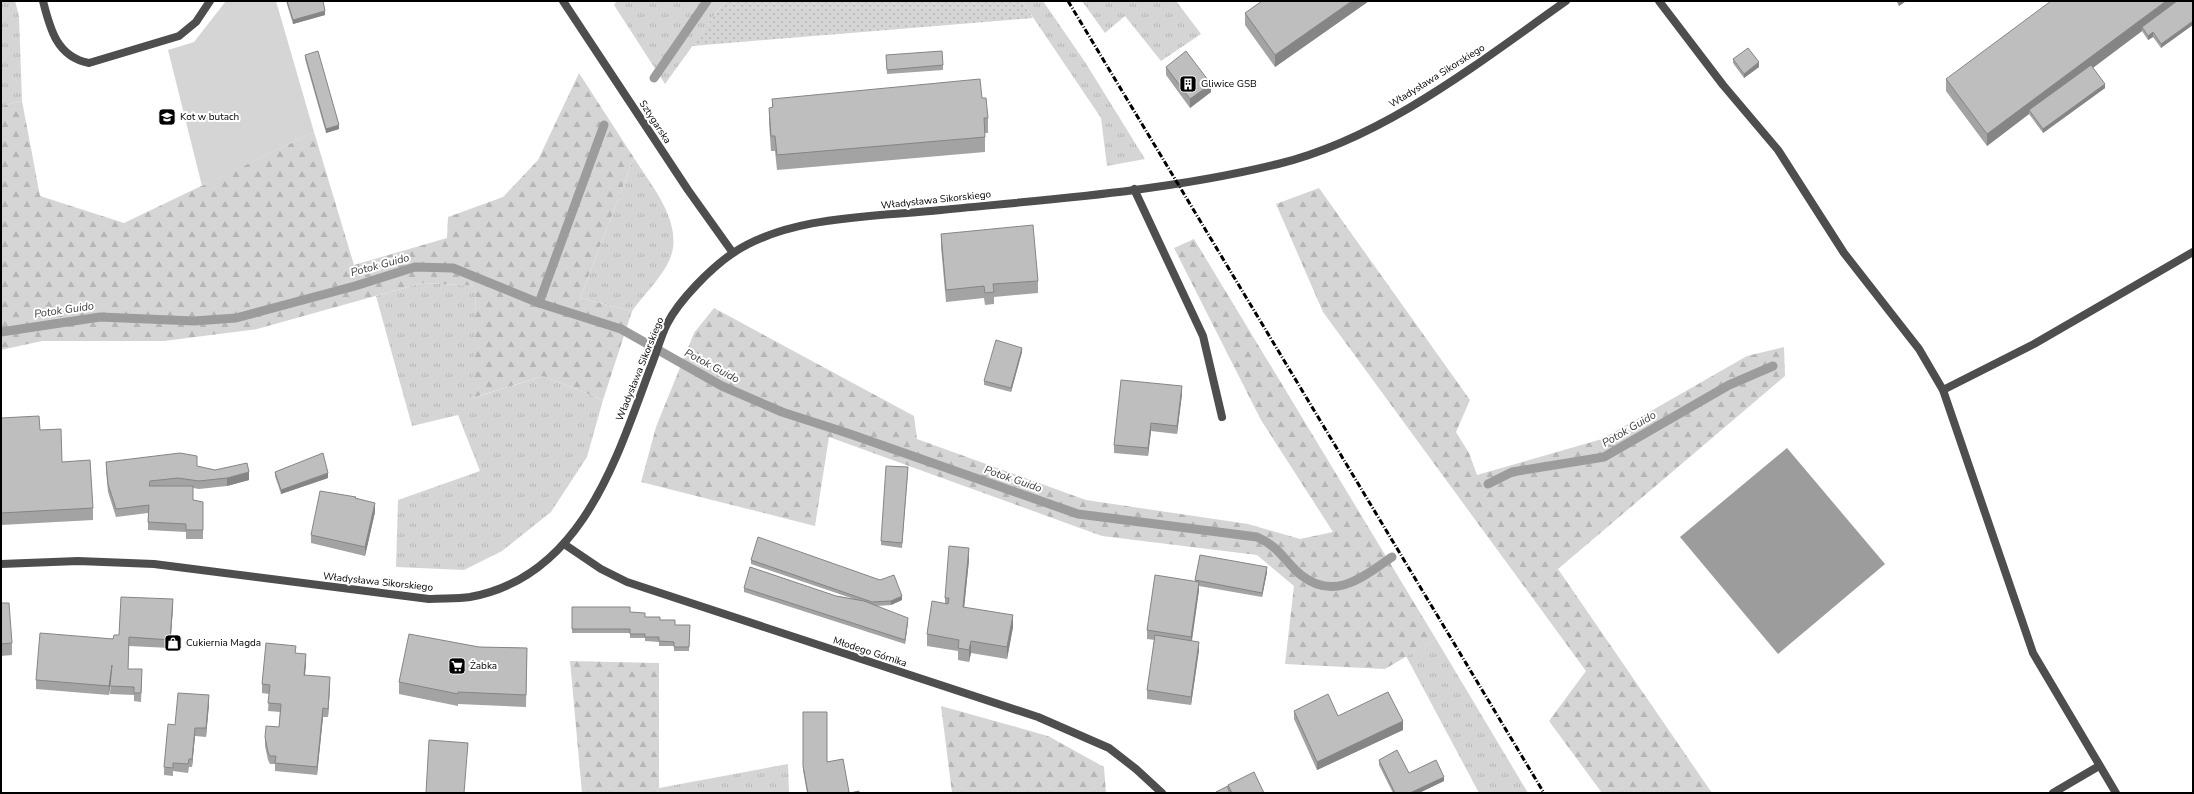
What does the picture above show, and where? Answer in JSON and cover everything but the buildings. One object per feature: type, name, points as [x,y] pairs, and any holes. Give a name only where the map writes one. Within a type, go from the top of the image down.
[{"type":"street","points":[[43,1],[50,30],[67,54],[76,60],[89,63],[179,36],[196,22],[210,1]]},
{"type":"street","name":"Sztygarska","points":[[563,1],[688,190],[732,253]]},
{"type":"street","name":"Władysława Sikorskiego","points":[[1,564],[78,561],[154,564],[429,599],[471,597],[519,580],[544,563],[564,544],[586,516],[609,476],[668,322],[691,290],[732,253],[775,231],[835,220],[1178,184],[1280,164],[1352,138],[1418,102],[1566,1]]},
{"type":"street","points":[[1659,1],[1723,85],[1778,150],[1844,253],[1919,349],[1943,390],[2033,654],[2116,793]]},
{"type":"street","points":[[1134,189],[1203,336],[1222,417]]},
{"type":"street","points":[[1943,390],[2034,344],[2193,252]]},
{"type":"street","name":"Młodego Górnika","points":[[564,544],[601,570],[627,582],[1038,717],[1109,748],[1136,769],[1162,793]]},
{"type":"street","points":[[2053,793],[2099,766]]},
{"type":"green space","points":[[1,1],[15,1],[19,16],[22,101],[1,106]]},
{"type":"green space","points":[[226,1],[276,1],[314,132],[202,186],[168,50],[194,42]]},
{"type":"green space","points":[[617,1],[725,1],[665,84],[614,5]]},
{"type":"green space","points":[[725,1],[1022,1],[1033,18],[692,46]]},
{"type":"green space","points":[[1022,1],[1043,1],[1085,62],[1145,159],[1107,166],[1101,118]]},
{"type":"green space","points":[[1082,1],[1176,1],[1201,34],[1161,61],[1125,16],[1105,33]]},
{"type":"green space","points":[[579,73],[634,158],[580,298],[632,311],[603,400],[543,376],[472,398],[476,286],[422,283],[257,329],[164,341],[42,341],[1,350],[1,106],[22,101],[40,196],[124,223],[314,132],[354,265],[447,238],[448,217],[503,197],[538,160]]},
{"type":"green space","points":[[634,158],[666,209],[671,223],[673,237],[672,251],[667,265],[655,283],[632,311],[580,298]]},
{"type":"green space","points":[[1319,188],[1470,400],[1456,432],[1469,453],[1477,475],[1602,439],[1747,356],[1784,347],[1785,376],[1558,569],[1712,793],[1602,793],[1549,721],[1586,671],[1323,312],[1276,204]]},
{"type":"green space","points":[[1194,239],[1436,639],[1385,669],[1285,664],[1294,586],[1257,555],[1102,536],[829,437],[815,526],[641,482],[656,427],[694,333],[714,308],[914,416],[917,439],[1086,500],[1248,524],[1300,539],[1333,532],[1261,420],[1174,248]]},
{"type":"green space","points":[[422,283],[476,286],[473,398],[543,376],[603,400],[587,457],[551,512],[502,551],[464,570],[396,567],[398,500],[480,471],[458,415],[412,426],[376,296]]},
{"type":"green space","points":[[1436,639],[1528,793],[1479,793],[1406,656]]},
{"type":"green space","points":[[570,661],[659,663],[659,788],[657,793],[582,793]]},
{"type":"green space","points":[[941,706],[1048,736],[1104,767],[1106,793],[952,793]]},
{"type":"green space","points":[[788,764],[789,793],[657,793],[659,788]]},
{"type":"shaded area","points":[[1787,448],[1885,564],[1778,654],[1680,537]]},
{"type":"waterway","points":[[654,78],[707,1]]},
{"type":"waterway","points":[[539,303],[604,125]]},
{"type":"waterway","name":"Potok Guido","points":[[1,332],[100,317],[194,321],[236,318],[355,286],[415,267],[453,268],[539,303],[621,329],[722,386],[782,412],[850,434],[1078,514],[1257,537],[1277,550],[1301,575],[1314,583],[1326,586],[1337,586],[1349,583],[1371,572],[1392,557]]},
{"type":"waterway","name":"Potok Guido","points":[[1488,484],[1512,472],[1604,457],[1729,385],[1773,366]]},
{"type":"railway","points":[[1068,1],[1544,793]]},
{"type":"place","name":"Gliwice GSB","points":[[1188,84]]},
{"type":"place","name":"Kot w butach","points":[[167,117]]},
{"type":"place","name":"Cukiernia Magda","points":[[173,643]]},
{"type":"place","name":"Żabka","points":[[457,666]]}]
